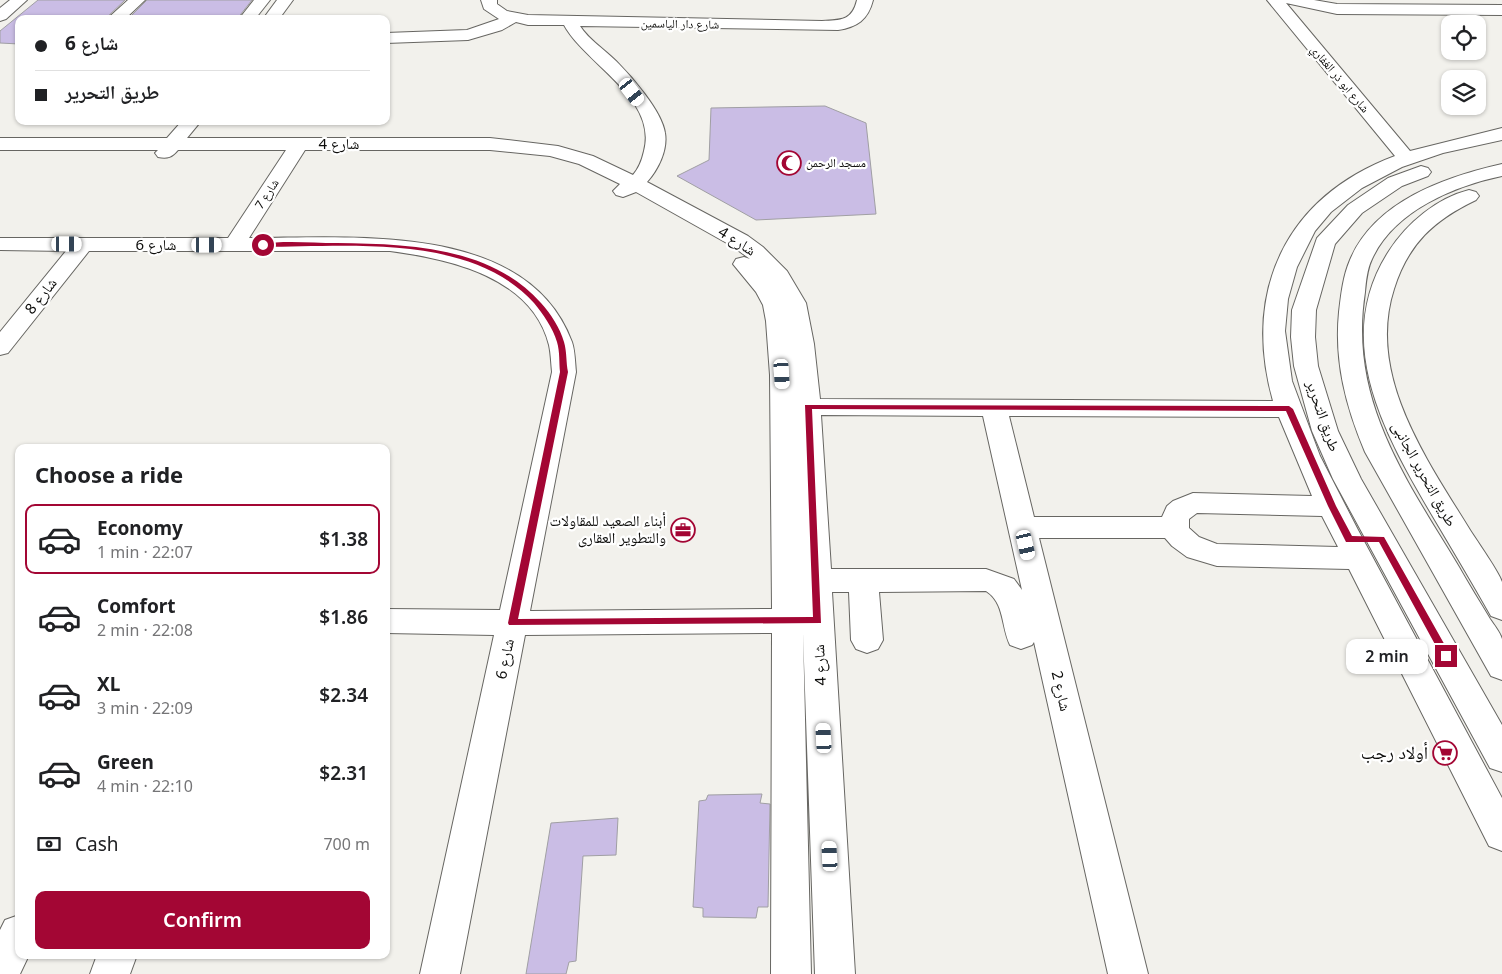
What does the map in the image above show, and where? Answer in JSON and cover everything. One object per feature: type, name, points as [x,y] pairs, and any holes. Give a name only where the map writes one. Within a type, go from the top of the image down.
[{"type":"street","points":[[0,16],[19,0]]},
{"type":"street","points":[[120,15],[137,0]]},
{"type":"street","points":[[250,15],[262,0]]},
{"type":"street","points":[[274,15],[285,0]]},
{"type":"street","name":"شارع دار الياسمين","points":[[489,0],[489,6],[494,11],[513,18],[570,21],[835,26],[847,23],[862,14],[864,0]]},
{"type":"street","name":"شارع ابو ذر الغفاري","points":[[1275,0],[1406,158]]},
{"type":"street","points":[[1291,0],[1337,9],[1502,10]]},
{"type":"street","points":[[390,38],[468,35],[496,27],[513,18]]},
{"type":"street","points":[[570,21],[582,41],[616,71],[649,115],[655,127],[657,141],[652,161],[648,170],[630,188]]},
{"type":"street","points":[[0,127],[179,137]]},
{"type":"street","points":[[1502,134],[1439,147],[1406,158],[1376,171],[1349,187],[1326,206],[1306,227],[1284,270],[1274,309],[1274,343],[1280,380],[1289,409],[1332,506],[1502,834]]},
{"type":"street","name":"شارع 4","points":[[0,153],[179,137]]},
{"type":"street","name":"شارع 4","points":[[0,144],[179,137],[297,148],[525,155],[565,164],[630,188],[727,251],[755,275],[774,305],[796,407],[816,582],[835,974]]},
{"type":"street","name":"شارع 7","points":[[234,245],[297,148]]},
{"type":"street","name":"طريق التحرير","points":[[1502,150],[1445,163],[1395,182],[1355,209],[1326,244],[1304,310],[1303,337],[1310,382],[1325,431],[1339,463],[1502,757]]},
{"type":"street","points":[[1502,170],[1443,188],[1404,209],[1381,230],[1362,257],[1355,282],[1348,332],[1350,364],[1359,403],[1375,445],[1398,489],[1502,667]]},
{"type":"street","name":"طريق التحرير الجانبى","points":[[1502,185],[1460,201],[1438,212],[1414,231],[1396,253],[1384,279],[1377,303],[1374,329],[1376,357],[1383,388],[1395,422],[1419,470],[1502,608]]},
{"type":"street","name":"شارع 6","points":[[0,244],[390,246],[426,249],[467,260],[500,274],[527,292],[548,315],[560,342],[564,372],[440,974]]},
{"type":"street","name":"شارع 8","points":[[0,348],[82,244]]},
{"type":"street","points":[[1284,270],[1317,272]]},
{"type":"street","points":[[796,407],[1289,409]]},
{"type":"street","name":"شارع 4","points":[[791,974],[786,621],[796,407]]},
{"type":"street","name":"شارع 2","points":[[994,407],[1128,974]]},
{"type":"street","points":[[1332,506],[1193,503],[1181,507],[1174,516],[1174,527],[1182,540],[1198,550],[1217,555],[1354,549],[1381,539]]},
{"type":"street","points":[[1022,528],[1174,527]]},
{"type":"street","points":[[862,581],[867,640]]},
{"type":"street","points":[[816,582],[995,582],[1008,590],[1011,595],[1021,636]]},
{"type":"street","points":[[390,621],[513,623],[818,620]]},
{"type":"street","points":[[0,971],[15,942]]},
{"type":"street","points":[[110,974],[116,959]]},
{"type":"building","points":[[38,0],[125,0],[109,15],[20,15]]},
{"type":"building","points":[[147,0],[252,0],[240,15],[132,15]]},
{"type":"building","points":[[15,19],[15,44],[0,43],[0,31]]},
{"type":"building","name":"مسجد الرحمن","points":[[825,106],[866,123],[876,214],[756,220],[677,176],[709,160],[711,108]]},
{"type":"building","points":[[762,794],[760,803],[770,804],[768,907],[758,907],[756,918],[703,917],[703,908],[693,907],[699,801],[706,800],[708,795]]},
{"type":"building","points":[[618,818],[616,855],[583,856],[576,961],[569,962],[566,974],[526,974],[551,823]]},
{"type":"place","name":"مسجد الرحمن","points":[[789,163]]},
{"type":"place","name":"أبناء الصعيد للمقاولات والتطوير العقارى","points":[[683,530]]},
{"type":"place","name":"أولاد رجب","points":[[1445,753]]},
{"type":"route","points":[[263,245],[390,246],[426,249],[467,260],[500,274],[527,292],[548,315],[560,342],[564,372],[513,623],[818,620],[808,407],[1289,409],[1293,422],[1349,539],[1381,539],[1446,656]]}]
